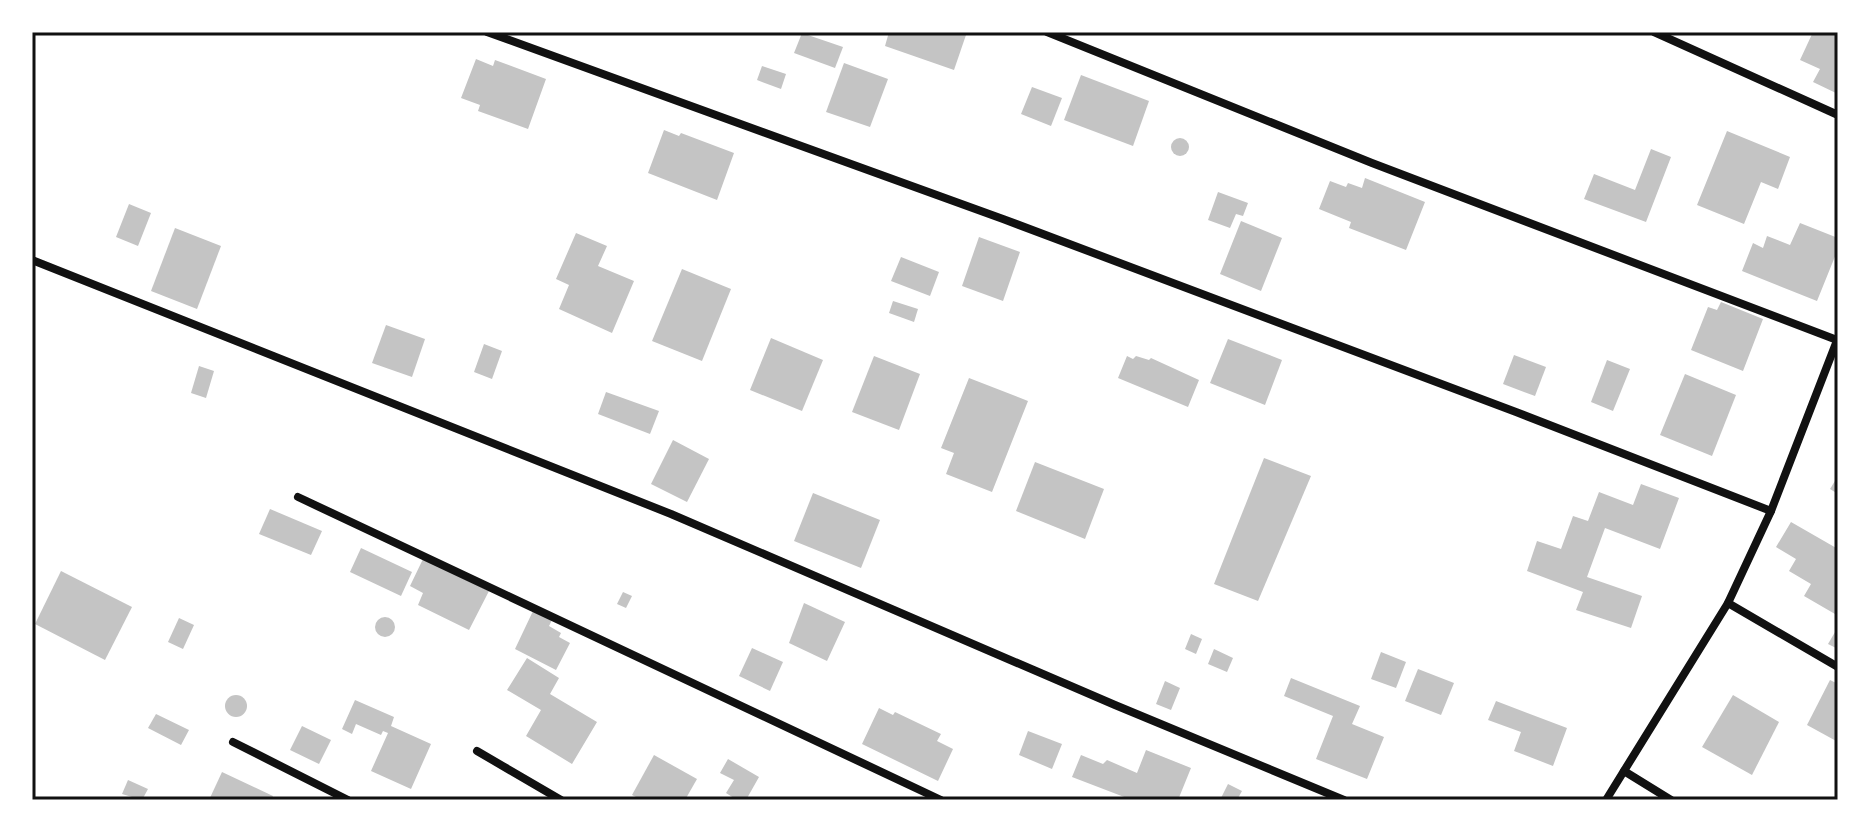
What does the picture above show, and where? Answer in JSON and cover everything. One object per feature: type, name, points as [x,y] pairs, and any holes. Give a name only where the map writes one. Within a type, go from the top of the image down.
[{"type":"street","points":[[487,32],[1003,219],[1771,511]]},
{"type":"street","points":[[1047,32],[1372,163],[1837,339],[1771,511],[1728,603],[1606,800]]},
{"type":"street","points":[[1654,32],[1838,115]]},
{"type":"street","points":[[32,260],[671,514],[1344,800]]},
{"type":"street","points":[[298,497],[941,800]]},
{"type":"street","points":[[1728,603],[1838,667]]},
{"type":"street","points":[[233,742],[348,800]]},
{"type":"street","points":[[477,751],[561,800]]},
{"type":"street","points":[[1624,771],[1671,800]]},
{"type":"building","points":[[889,32],[967,32],[954,70],[885,46]]},
{"type":"building","points":[[1813,32],[1829,32],[1838,36],[1838,94],[1813,82],[1820,69],[1800,60]]},
{"type":"building","points":[[802,33],[843,47],[835,68],[794,53]]},
{"type":"building","points":[[476,59],[493,66],[495,60],[546,79],[528,129],[478,111],[480,105],[461,98]]},
{"type":"building","points":[[844,63],[888,79],[870,127],[826,112]]},
{"type":"building","points":[[762,66],[786,74],[781,89],[757,80]]},
{"type":"building","points":[[1081,75],[1149,101],[1133,146],[1064,120]]},
{"type":"building","points":[[1032,87],[1062,98],[1051,126],[1021,114]]},
{"type":"building","points":[[664,130],[679,136],[681,133],[734,153],[717,200],[648,173]]},
{"type":"building","points":[[1727,131],[1790,157],[1778,189],[1761,182],[1744,224],[1697,205]]},
{"type":"building","points":[[1180,138],[1189,147],[1180,156],[1171,147]]},
{"type":"building","points":[[1651,149],[1671,157],[1646,222],[1584,199],[1594,174],[1635,190]]},
{"type":"building","points":[[1365,178],[1425,202],[1406,250],[1349,228],[1351,222],[1319,209],[1330,181],[1346,187],[1348,183],[1362,188]]},
{"type":"building","points":[[1218,192],[1248,203],[1243,216],[1236,214],[1230,228],[1208,220]]},
{"type":"building","points":[[129,204],[151,213],[138,246],[116,237]]},
{"type":"building","points":[[1241,221],[1282,238],[1261,291],[1220,274]]},
{"type":"building","points":[[1800,223],[1838,238],[1838,249],[1817,301],[1742,271],[1753,243],[1763,248],[1767,236],[1790,245]]},
{"type":"building","points":[[175,228],[221,246],[197,309],[151,291]]},
{"type":"building","points":[[576,233],[607,246],[598,266],[634,281],[612,333],[559,309],[569,285],[556,279]]},
{"type":"building","points":[[979,237],[1020,252],[1003,301],[962,286]]},
{"type":"building","points":[[901,257],[939,272],[930,296],[891,281]]},
{"type":"building","points":[[682,269],[731,289],[702,361],[652,341]]},
{"type":"building","points":[[893,301],[918,309],[914,322],[889,313]]},
{"type":"building","points":[[1721,302],[1763,319],[1743,371],[1691,350],[1708,307],[1717,310]]},
{"type":"building","points":[[386,325],[425,339],[412,377],[372,363]]},
{"type":"building","points":[[771,338],[823,360],[802,411],[750,390]]},
{"type":"building","points":[[1228,339],[1282,360],[1265,405],[1210,383]]},
{"type":"building","points":[[484,344],[502,351],[492,379],[474,372]]},
{"type":"building","points":[[1514,355],[1546,367],[1535,396],[1503,384]]},
{"type":"building","points":[[874,356],[920,374],[899,430],[852,412]]},
{"type":"building","points":[[1127,356],[1133,359],[1136,356],[1151,358],[1199,380],[1188,407],[1118,378]]},
{"type":"building","points":[[1607,360],[1630,369],[1613,411],[1591,402]]},
{"type":"building","points":[[199,366],[214,371],[206,398],[191,393]]},
{"type":"building","points":[[1685,374],[1736,395],[1712,456],[1660,435]]},
{"type":"building","points":[[969,378],[1028,401],[992,492],[946,474],[954,453],[941,448]]},
{"type":"building","points":[[606,392],[659,411],[650,434],[598,414]]},
{"type":"building","points":[[673,440],[709,459],[687,502],[651,484]]},
{"type":"building","points":[[1264,458],[1311,476],[1258,601],[1214,584]]},
{"type":"building","points":[[1035,462],[1104,489],[1085,539],[1016,511]]},
{"type":"building","points":[[1838,476],[1838,494],[1830,489]]},
{"type":"building","points":[[1641,484],[1679,498],[1660,549],[1605,528],[1587,577],[1642,596],[1631,628],[1576,610],[1583,592],[1527,571],[1537,541],[1561,549],[1573,516],[1588,521],[1599,492],[1633,505]]},
{"type":"building","points":[[813,493],[880,520],[861,568],[794,541]]},
{"type":"building","points":[[270,509],[322,531],[311,555],[259,534]]},
{"type":"building","points":[[1791,522],[1838,549],[1838,610],[1835,614],[1804,596],[1811,584],[1789,571],[1796,559],[1776,547]]},
{"type":"building","points":[[361,548],[412,572],[401,596],[350,572]]},
{"type":"building","points":[[423,559],[489,591],[469,630],[418,605],[423,593],[410,586]]},
{"type":"building","points":[[61,571],[132,607],[105,660],[35,624]]},
{"type":"building","points":[[623,592],[632,596],[626,608],[617,604]]},
{"type":"building","points":[[804,603],[845,622],[827,661],[789,643]]},
{"type":"building","points":[[533,611],[552,620],[549,626],[570,643],[556,670],[515,649]]},
{"type":"building","points":[[385,617],[392,620],[395,627],[392,634],[385,637],[378,634],[375,627],[378,620]]},
{"type":"building","points":[[179,618],[194,625],[183,649],[168,642]]},
{"type":"building","points":[[1838,627],[1838,649],[1828,644]]},
{"type":"building","points":[[1191,634],[1202,639],[1196,654],[1185,649]]},
{"type":"building","points":[[752,648],[783,662],[770,691],[739,676]]},
{"type":"building","points":[[1214,649],[1233,658],[1227,672],[1208,664]]},
{"type":"building","points":[[1381,652],[1406,662],[1396,688],[1371,679]]},
{"type":"building","points":[[527,658],[559,678],[550,694],[597,722],[572,764],[526,736],[541,710],[507,690]]},
{"type":"building","points":[[1418,669],[1454,683],[1441,715],[1405,701]]},
{"type":"building","points":[[1291,678],[1360,706],[1352,724],[1384,737],[1367,779],[1316,759],[1333,716],[1284,696]]},
{"type":"building","points":[[1830,680],[1838,684],[1838,742],[1807,725]]},
{"type":"building","points":[[1165,681],[1180,688],[1171,710],[1156,704]]},
{"type":"building","points":[[236,695],[244,698],[247,706],[244,714],[236,717],[228,714],[225,706],[228,698]]},
{"type":"building","points":[[1733,695],[1779,722],[1752,775],[1702,747]]},
{"type":"building","points":[[355,700],[394,717],[391,726],[431,744],[411,789],[371,771],[388,733],[383,731],[381,735],[356,724],[352,734],[342,729]]},
{"type":"building","points":[[1496,701],[1567,728],[1553,766],[1514,751],[1521,732],[1488,720]]},
{"type":"building","points":[[879,708],[893,715],[895,712],[941,734],[937,741],[953,749],[938,781],[862,744]]},
{"type":"building","points":[[156,714],[189,730],[181,745],[148,728]]},
{"type":"building","points":[[302,726],[331,740],[319,764],[290,750]]},
{"type":"building","points":[[1028,731],[1062,744],[1052,769],[1019,755]]},
{"type":"building","points":[[1146,750],[1191,768],[1178,800],[1132,800],[1072,777],[1081,755],[1103,764],[1107,760],[1137,773]]},
{"type":"building","points":[[654,755],[697,779],[685,800],[642,800],[632,795]]},
{"type":"building","points":[[728,759],[759,777],[746,800],[737,800],[726,793],[734,780],[720,773]]},
{"type":"building","points":[[222,772],[273,796],[271,800],[209,800]]},
{"type":"building","points":[[128,780],[148,789],[142,800],[122,794]]},
{"type":"building","points":[[1228,784],[1242,791],[1237,800],[1220,800]]}]
